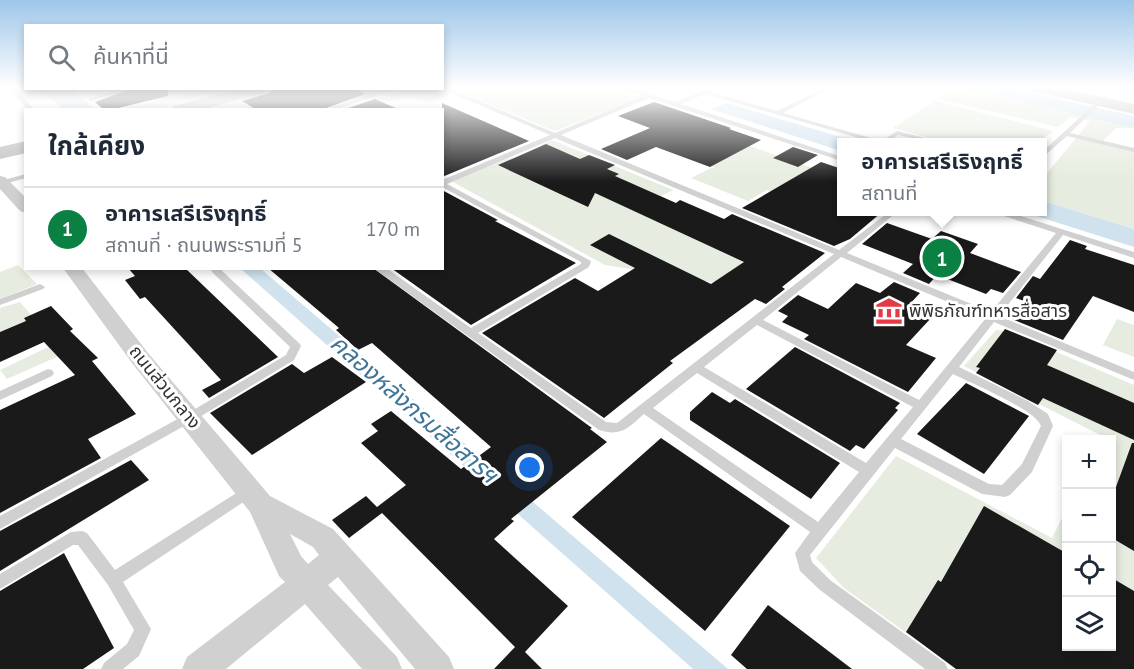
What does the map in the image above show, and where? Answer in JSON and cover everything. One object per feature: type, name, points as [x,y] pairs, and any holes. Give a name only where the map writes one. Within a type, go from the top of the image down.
[{"type":"main road","points":[[0,153],[24,147]]},
{"type":"street","points":[[1,181],[24,206]]},
{"type":"street","name":"ถนนส่วนกลาง","points":[[74,270],[140,358],[255,497],[290,566],[385,669]]},
{"type":"street","name":"ถนนส่วนกลาง","points":[[255,497],[323,538],[437,669]]},
{"type":"street","points":[[199,669],[340,557]]},
{"type":"lane","points":[[517,119],[1134,376]]},
{"type":"lane","points":[[444,182],[593,119]]},
{"type":"lane","points":[[718,119],[837,157]]},
{"type":"lane","points":[[799,119],[864,138]]},
{"type":"lane","points":[[1047,151],[1082,119]]},
{"type":"lane","points":[[890,138],[897,133],[920,138]]},
{"type":"lane","points":[[1066,134],[1134,150]]},
{"type":"lane","points":[[1,181],[24,176]]},
{"type":"lane","points":[[444,184],[586,261],[586,265],[471,333]]},
{"type":"lane","points":[[382,270],[603,427],[619,428],[888,216]]},
{"type":"lane","points":[[1014,216],[1134,255]]},
{"type":"lane","points":[[939,669],[825,585],[805,566],[802,553],[1062,231]]},
{"type":"lane","points":[[0,523],[189,418],[290,357],[296,346],[215,270]]},
{"type":"lane","points":[[0,302],[40,287]]},
{"type":"lane","points":[[755,320],[921,406]]},
{"type":"lane","points":[[696,367],[868,471]]},
{"type":"lane","points":[[893,441],[987,490],[1005,491],[1027,468],[1047,426],[1044,417],[1024,404],[951,368]]},
{"type":"lane","points":[[0,396],[48,374]]},
{"type":"lane","points":[[644,408],[820,531]]},
{"type":"lane","points":[[113,580],[255,497]]},
{"type":"lane","points":[[0,582],[71,539],[82,538],[113,580],[142,629],[133,650],[110,669]]},
{"type":"shaded area","points":[[526,119],[585,119],[555,131]]},
{"type":"shaded area","points":[[907,119],[1007,119],[1053,131],[1045,138],[929,138],[893,128]]},
{"type":"shaded area","points":[[1025,119],[1067,119],[1058,127]]},
{"type":"shaded area","points":[[1081,119],[1097,119],[1134,128],[1116,128],[1103,141],[1134,148],[1134,229],[1047,202],[1047,173],[1090,121]]},
{"type":"shaded area","points":[[693,126],[837,177],[837,183],[821,205],[767,190],[748,201],[691,178],[715,168],[667,141]]},
{"type":"shaded area","points":[[552,140],[673,190],[661,196],[541,145]]},
{"type":"shaded area","points":[[510,158],[561,168],[745,258],[731,285],[605,265],[451,181]]},
{"type":"shaded area","points":[[18,265],[37,284],[0,299],[0,272]]},
{"type":"shaded area","points":[[20,302],[31,315],[24,318],[26,321],[0,332],[0,308]]},
{"type":"shaded area","points":[[1117,319],[1134,325],[1134,357],[1103,345]]},
{"type":"shaded area","points":[[996,330],[1007,331],[1134,385],[1134,669],[972,669],[905,632],[844,588],[816,558],[896,456],[1052,538],[1062,518],[1062,651],[1116,651],[1116,435],[1100,435],[964,366]]},
{"type":"shaded area","points":[[59,342],[68,352],[7,379],[0,370]]},
{"type":"water","points":[[743,119],[781,119],[844,138],[837,138],[837,150]]},
{"type":"water","points":[[1097,119],[1134,119],[1134,128]]},
{"type":"water","points":[[1047,202],[1134,229],[1134,247],[1037,216],[1047,216]]},
{"type":"water","name":"คลองหลังกรมสื่อสารฯ","points":[[242,270],[262,270],[728,669],[693,669]]},
{"type":"building","points":[[444,119],[479,119],[529,141],[444,176]]},
{"type":"building","points":[[627,119],[705,119],[761,140],[710,167],[656,147],[627,160],[601,149],[650,128]]},
{"type":"building","points":[[546,144],[580,159],[589,155],[615,165],[607,169],[619,174],[615,176],[676,203],[680,200],[724,219],[732,214],[825,253],[782,287],[785,289],[766,304],[755,299],[670,361],[673,363],[604,418],[482,333],[575,278],[598,291],[635,268],[590,245],[609,234],[711,284],[744,262],[595,193],[588,207],[498,165]]},
{"type":"building","points":[[793,147],[818,155],[798,167],[773,158]]},
{"type":"building","points":[[821,162],[837,167],[837,216],[877,216],[850,239],[834,246],[742,208]]},
{"type":"building","points":[[444,191],[498,220],[495,221],[576,263],[471,325],[394,270],[444,270]]},
{"type":"building","points":[[887,223],[932,239],[941,231],[978,244],[970,253],[1021,272],[1003,293],[991,289],[986,294],[937,275],[929,284],[903,273],[913,264],[862,244]]},
{"type":"building","points":[[1070,240],[1087,246],[1085,249],[1134,265],[1134,312],[1093,296],[1063,340],[1012,319],[1012,316],[1024,301],[1016,298],[1033,276],[1040,279]]},
{"type":"building","points":[[130,270],[187,270],[278,357],[209,398],[202,390],[221,380],[145,297],[140,299],[125,280],[135,276]]},
{"type":"building","points":[[270,270],[376,270],[592,428],[590,429],[607,442],[511,519],[514,521],[494,539],[568,606],[525,652],[542,669],[494,669],[515,647],[382,513],[349,538],[332,520],[366,496],[377,507],[406,485],[361,443],[378,431],[371,424],[391,411],[461,469],[491,447],[372,343],[358,350],[336,330],[339,328]]},
{"type":"building","points":[[894,282],[920,293],[908,306],[932,317],[906,345],[936,358],[908,392],[804,339],[809,335],[782,322],[788,316],[778,311],[798,295],[828,309],[856,283],[880,293]]},
{"type":"building","points":[[51,306],[73,329],[70,331],[98,358],[92,361],[136,414],[88,439],[101,458],[0,513],[0,410],[75,375],[44,342],[0,362],[0,332],[26,321],[24,318]]},
{"type":"building","points":[[1005,329],[1057,350],[1047,365],[1134,403],[1134,440],[1043,398],[1038,405],[976,373],[980,368],[976,367]]},
{"type":"building","points":[[795,347],[900,403],[895,408],[898,410],[864,449],[856,445],[850,451],[746,389]]},
{"type":"building","points":[[332,357],[366,382],[252,455],[210,413],[292,364],[304,373]]},
{"type":"building","points":[[966,383],[1029,416],[984,474],[917,434]]},
{"type":"building","points":[[712,392],[730,403],[735,399],[840,463],[811,499],[690,420],[690,412]]},
{"type":"building","points":[[661,438],[790,526],[705,631],[572,517]]},
{"type":"building","points":[[1132,443],[1134,443],[1134,551],[1116,540],[1116,487]]},
{"type":"building","points":[[131,460],[149,480],[0,571],[0,531]]},
{"type":"building","points":[[984,506],[1062,551],[1062,651],[1116,651],[1116,580],[1134,591],[1134,669],[956,669],[906,632],[938,580],[941,582]]},
{"type":"building","points":[[64,553],[114,648],[83,669],[0,669],[0,591]]},
{"type":"building","points":[[768,605],[852,669],[747,669],[731,655]]},
{"type":"place","name":"อาคารเสรีเริงฤทธิ์","points":[[942,258]]},
{"type":"place","name":"พิพิธภัณฑ์ทหารสื่อสาร","points":[[889,311]]}]
